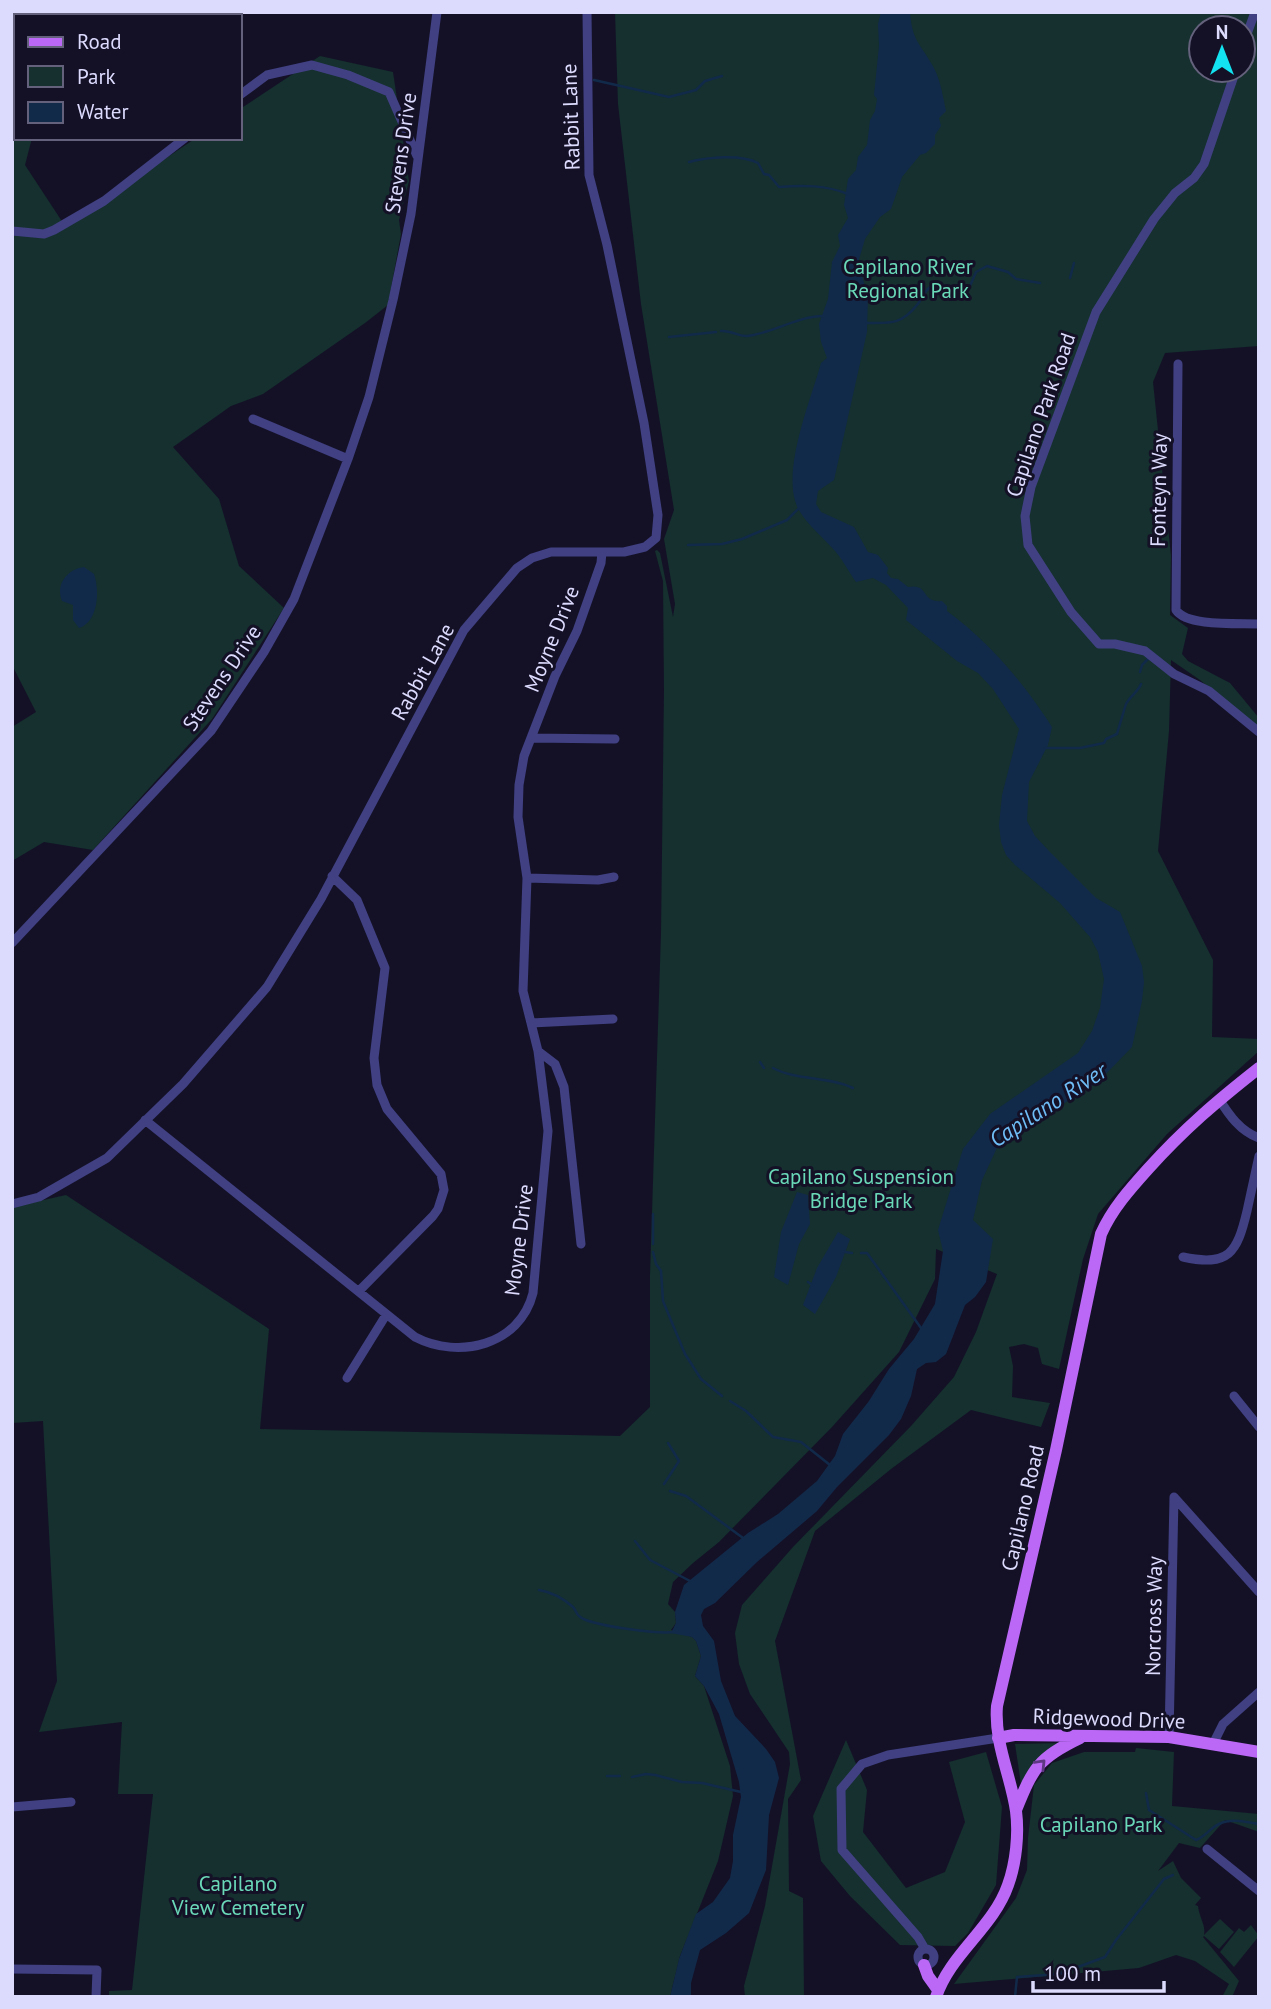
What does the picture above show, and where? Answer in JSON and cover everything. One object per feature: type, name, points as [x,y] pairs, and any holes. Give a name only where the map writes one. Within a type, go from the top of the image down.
[{"type":"main road","name":"Capilano Road","points":[[937,1993],[959,1956],[999,1905],[1014,1861],[1016,1811],[998,1738],[996,1716],[1101,1234],[1107,1219],[1135,1183],[1183,1130],[1259,1068]]},
{"type":"main road","name":"Ridgewood Drive","points":[[998,1738],[1014,1735],[1169,1737],[1259,1752]]},
{"type":"main road","points":[[1016,1811],[1028,1779],[1037,1765],[1058,1748],[1086,1735]]},
{"type":"main road","points":[[924,1965],[937,1993]]},
{"type":"street","name":"Stevens Drive","points":[[12,943],[211,731],[264,652],[294,599],[369,397],[393,300],[411,214],[437,12]]},
{"type":"street","name":"Rabbit Lane","points":[[12,1204],[39,1197],[107,1158],[183,1084],[267,987],[321,899],[464,630],[517,568],[532,558],[560,552],[636,550],[654,542],[658,515],[644,423],[607,245],[589,175],[587,12]]},
{"type":"street","points":[[242,93],[261,78],[291,68],[312,65],[348,75],[389,92],[418,159]]},
{"type":"street","name":"Capilano Park Road","points":[[1231,84],[1203,163],[1194,178],[1175,193],[1154,219],[1096,312],[1031,487],[1025,524],[1026,538],[1032,553],[1077,620],[1099,644],[1115,644],[1145,651],[1174,674],[1209,691],[1259,732]]},
{"type":"street","points":[[12,231],[44,234],[54,230],[104,201],[182,140]]},
{"type":"street","name":"Fonteyn Way","points":[[1178,364],[1176,610],[1180,616],[1197,621],[1259,624]]},
{"type":"street","points":[[253,419],[348,458]]},
{"type":"street","name":"Moyne Drive","points":[[145,1120],[309,1254],[425,1343],[456,1349],[493,1341],[512,1329],[526,1313],[533,1293],[548,1130],[538,1051],[523,990],[527,878],[519,831],[518,798],[522,765],[531,738],[555,676],[577,631],[603,552]]},
{"type":"street","points":[[531,738],[615,739]]},
{"type":"street","points":[[332,876],[357,900],[384,968],[373,1058],[377,1085],[387,1109],[440,1174],[444,1189],[433,1216],[359,1290]]},
{"type":"street","points":[[527,878],[598,880],[614,877]]},
{"type":"street","points":[[531,1023],[614,1019]]},
{"type":"street","name":"Moyne Drive","points":[[538,1051],[555,1064],[564,1087],[581,1244]]},
{"type":"street","points":[[1219,1099],[1231,1118],[1248,1134],[1259,1138]]},
{"type":"street","points":[[1183,1257],[1212,1260],[1229,1254],[1240,1240],[1259,1156]]},
{"type":"street","points":[[347,1378],[386,1315]]},
{"type":"street","points":[[1234,1396],[1259,1427]]},
{"type":"street","name":"Norcross Way","points":[[1169,1737],[1174,1497],[1259,1592]]},
{"type":"street","points":[[1213,1744],[1223,1724],[1259,1692]]},
{"type":"street","points":[[924,1965],[919,1962],[919,1953],[925,1950],[918,1937],[842,1850],[841,1789],[862,1764],[888,1755],[998,1738]]},
{"type":"street","points":[[12,1807],[71,1802]]},
{"type":"street","points":[[1207,1849],[1259,1891]]},
{"type":"street","points":[[12,1969],[97,1970],[96,1997]]},
{"type":"green space","points":[[12,12],[162,12],[14,14],[14,140],[31,140],[25,165],[65,226],[193,140],[242,140],[242,108],[320,56],[393,72],[409,181],[399,220],[401,234],[388,305],[263,394],[231,406],[173,447],[219,499],[239,566],[284,608],[212,719],[93,850],[44,842],[12,861],[12,727],[36,712],[12,665]]},
{"type":"green space","name":"Capilano River Regional Park","points":[[615,12],[1259,12],[1259,346],[1165,353],[1153,382],[1171,556],[1170,615],[1188,628],[1182,654],[1188,661],[1230,683],[1259,718],[1259,731],[1200,680],[1171,660],[1169,731],[1158,851],[1213,960],[1212,1037],[1259,1039],[1259,1051],[1167,1134],[1098,1214],[1083,1259],[1059,1369],[1042,1364],[1038,1348],[1024,1344],[1009,1347],[1013,1366],[1012,1397],[1050,1403],[1041,1427],[971,1410],[891,1469],[815,1531],[775,1641],[801,1780],[788,1799],[789,1891],[803,1898],[804,1997],[745,1997],[744,1986],[765,1906],[790,1764],[789,1752],[750,1694],[739,1664],[735,1633],[742,1605],[793,1547],[911,1426],[954,1377],[976,1332],[997,1274],[936,1249],[935,1279],[899,1352],[832,1427],[719,1542],[673,1582],[668,1604],[675,1612],[676,1623],[671,1630],[696,1641],[701,1656],[695,1676],[704,1686],[730,1766],[733,1796],[718,1861],[680,1956],[670,1997],[109,1997],[109,1991],[132,1990],[153,1794],[118,1794],[122,1722],[39,1732],[57,1681],[43,1421],[12,1423],[12,1207],[66,1195],[269,1329],[260,1429],[620,1436],[650,1407],[650,1275],[661,933],[664,690],[663,581],[655,551],[657,550],[660,553],[673,617],[675,604],[664,539],[674,510],[641,304],[618,104]]},
{"type":"green space","points":[[846,1740],[867,1790],[863,1832],[906,1888],[945,1872],[965,1822],[949,1762],[986,1752],[1002,1807],[996,1885],[968,1933],[955,1946],[900,1945],[850,1896],[821,1861],[813,1816]]},
{"type":"green space","points":[[1064,1743],[1021,1784],[1015,1744]]},
{"type":"green space","name":"Capilano Park","points":[[1136,1748],[1174,1752],[1172,1806],[1259,1814],[1259,1832],[1225,1820],[1200,1848],[1179,1843],[1158,1871],[1173,1861],[1181,1878],[1201,1898],[1195,1905],[1198,1906],[1204,1935],[1220,1919],[1234,1932],[1219,1949],[1203,1937],[1239,1981],[1232,1997],[1222,1997],[1229,1984],[1195,1961],[1176,1955],[1139,1968],[954,1984],[1016,1898],[1027,1870],[1034,1785],[1052,1763],[1084,1752],[1135,1752]]},
{"type":"green space","points":[[1251,1925],[1259,1936],[1234,1967],[1220,1952],[1239,1928],[1244,1932]]},
{"type":"water","name":"Capilano River","points":[[881,12],[910,12],[915,37],[934,68],[946,111],[939,118],[941,126],[935,135],[935,144],[920,155],[902,177],[891,209],[880,217],[865,239],[858,263],[868,296],[867,332],[834,480],[818,491],[816,504],[821,512],[854,527],[868,552],[878,555],[888,568],[887,573],[891,578],[898,579],[908,587],[920,588],[935,601],[942,601],[947,606],[947,611],[1005,664],[1052,727],[1048,745],[1029,782],[1027,821],[1035,836],[1096,898],[1120,912],[1142,966],[1142,1001],[1132,1047],[1099,1081],[1035,1122],[1002,1137],[982,1180],[973,1220],[993,1239],[986,1282],[965,1305],[946,1354],[936,1362],[926,1363],[917,1369],[911,1396],[901,1419],[817,1511],[757,1562],[715,1603],[704,1609],[701,1615],[703,1626],[714,1641],[721,1681],[735,1716],[766,1749],[775,1762],[779,1778],[769,1815],[766,1870],[749,1913],[726,1933],[700,1950],[691,1983],[691,1997],[670,1997],[679,1959],[696,1914],[713,1902],[730,1878],[733,1835],[741,1797],[719,1714],[704,1686],[695,1676],[701,1656],[696,1641],[692,1637],[671,1633],[676,1623],[675,1612],[684,1585],[817,1481],[835,1456],[843,1434],[914,1339],[935,1304],[943,1251],[938,1230],[963,1149],[990,1114],[1078,1053],[1092,1031],[1100,1008],[1104,979],[1098,952],[1090,937],[1060,903],[1015,865],[1006,855],[1001,842],[999,825],[1002,795],[1019,729],[993,689],[978,673],[957,661],[906,620],[908,608],[886,585],[873,578],[856,582],[838,555],[803,516],[794,495],[793,477],[799,437],[821,363],[827,358],[821,342],[819,324],[828,299],[832,262],[840,246],[838,235],[848,218],[844,205],[848,179],[856,170],[858,157],[867,145],[870,120],[875,111],[878,24]]},
{"type":"water","points":[[84,567],[94,574],[97,597],[94,613],[85,625],[79,628],[73,620],[73,605],[62,601],[60,589],[68,574]]},
{"type":"water","points":[[797,1192],[808,1195],[810,1224],[799,1244],[788,1285],[774,1277],[781,1232]]},
{"type":"water","points":[[838,1232],[850,1239],[836,1277],[815,1314],[803,1305],[817,1268]]},
{"type":"waterway","points":[[594,80],[669,97],[696,90],[705,81],[722,76]]},
{"type":"waterway","points":[[689,162],[743,158],[758,163],[764,174],[769,175],[779,187],[814,186],[848,194]]},
{"type":"waterway","points":[[1070,278],[1074,263]]},
{"type":"waterway","points":[[867,323],[889,323],[906,316],[930,287],[943,287],[953,291],[970,286],[976,272],[987,266],[1008,272],[1016,279],[1040,283]]},
{"type":"waterway","points":[[721,331],[747,336],[804,319],[824,316]]},
{"type":"waterway","points":[[669,337],[716,332]]},
{"type":"waterway","points":[[688,545],[722,544],[742,539],[787,520],[800,507]]},
{"type":"waterway","points":[[1140,672],[1148,659]]},
{"type":"waterway","points":[[1045,748],[1080,748],[1104,743],[1106,739],[1117,734],[1126,704],[1141,684]]},
{"type":"waterway","points":[[760,1062],[764,1068]]},
{"type":"waterway","points":[[773,1068],[792,1075],[853,1088]]},
{"type":"waterway","points":[[653,1214],[653,1244]]},
{"type":"waterway","points":[[653,1252],[661,1271],[663,1301],[685,1354],[701,1379],[722,1396]]},
{"type":"waterway","points":[[845,1252],[852,1253]]},
{"type":"waterway","points":[[861,1253],[867,1253],[921,1328]]},
{"type":"waterway","points":[[730,1401],[746,1411],[773,1437],[801,1442],[830,1465]]},
{"type":"waterway","points":[[664,1484],[679,1461],[668,1443]]},
{"type":"waterway","points":[[670,1491],[686,1496],[743,1538]]},
{"type":"waterway","points":[[635,1541],[650,1560],[690,1581]]},
{"type":"waterway","points":[[539,1590],[561,1599],[585,1620],[609,1626],[674,1632]]},
{"type":"waterway","points":[[632,1777],[655,1775],[741,1792]]},
{"type":"waterway","points":[[607,1776],[620,1776]]},
{"type":"waterway","points":[[1146,1793],[1149,1810],[1196,1840],[1224,1822],[1259,1824]]},
{"type":"waterway","points":[[1015,1997],[1017,1977],[1059,1974],[1105,1957],[1164,1879],[1173,1875]]},
{"type":"park label","name":"Capilano Suspension Bridge Park","points":[[861,1189]]},
{"type":"park label","name":"Capilano View Cemetery","points":[[238,1896]]}]
